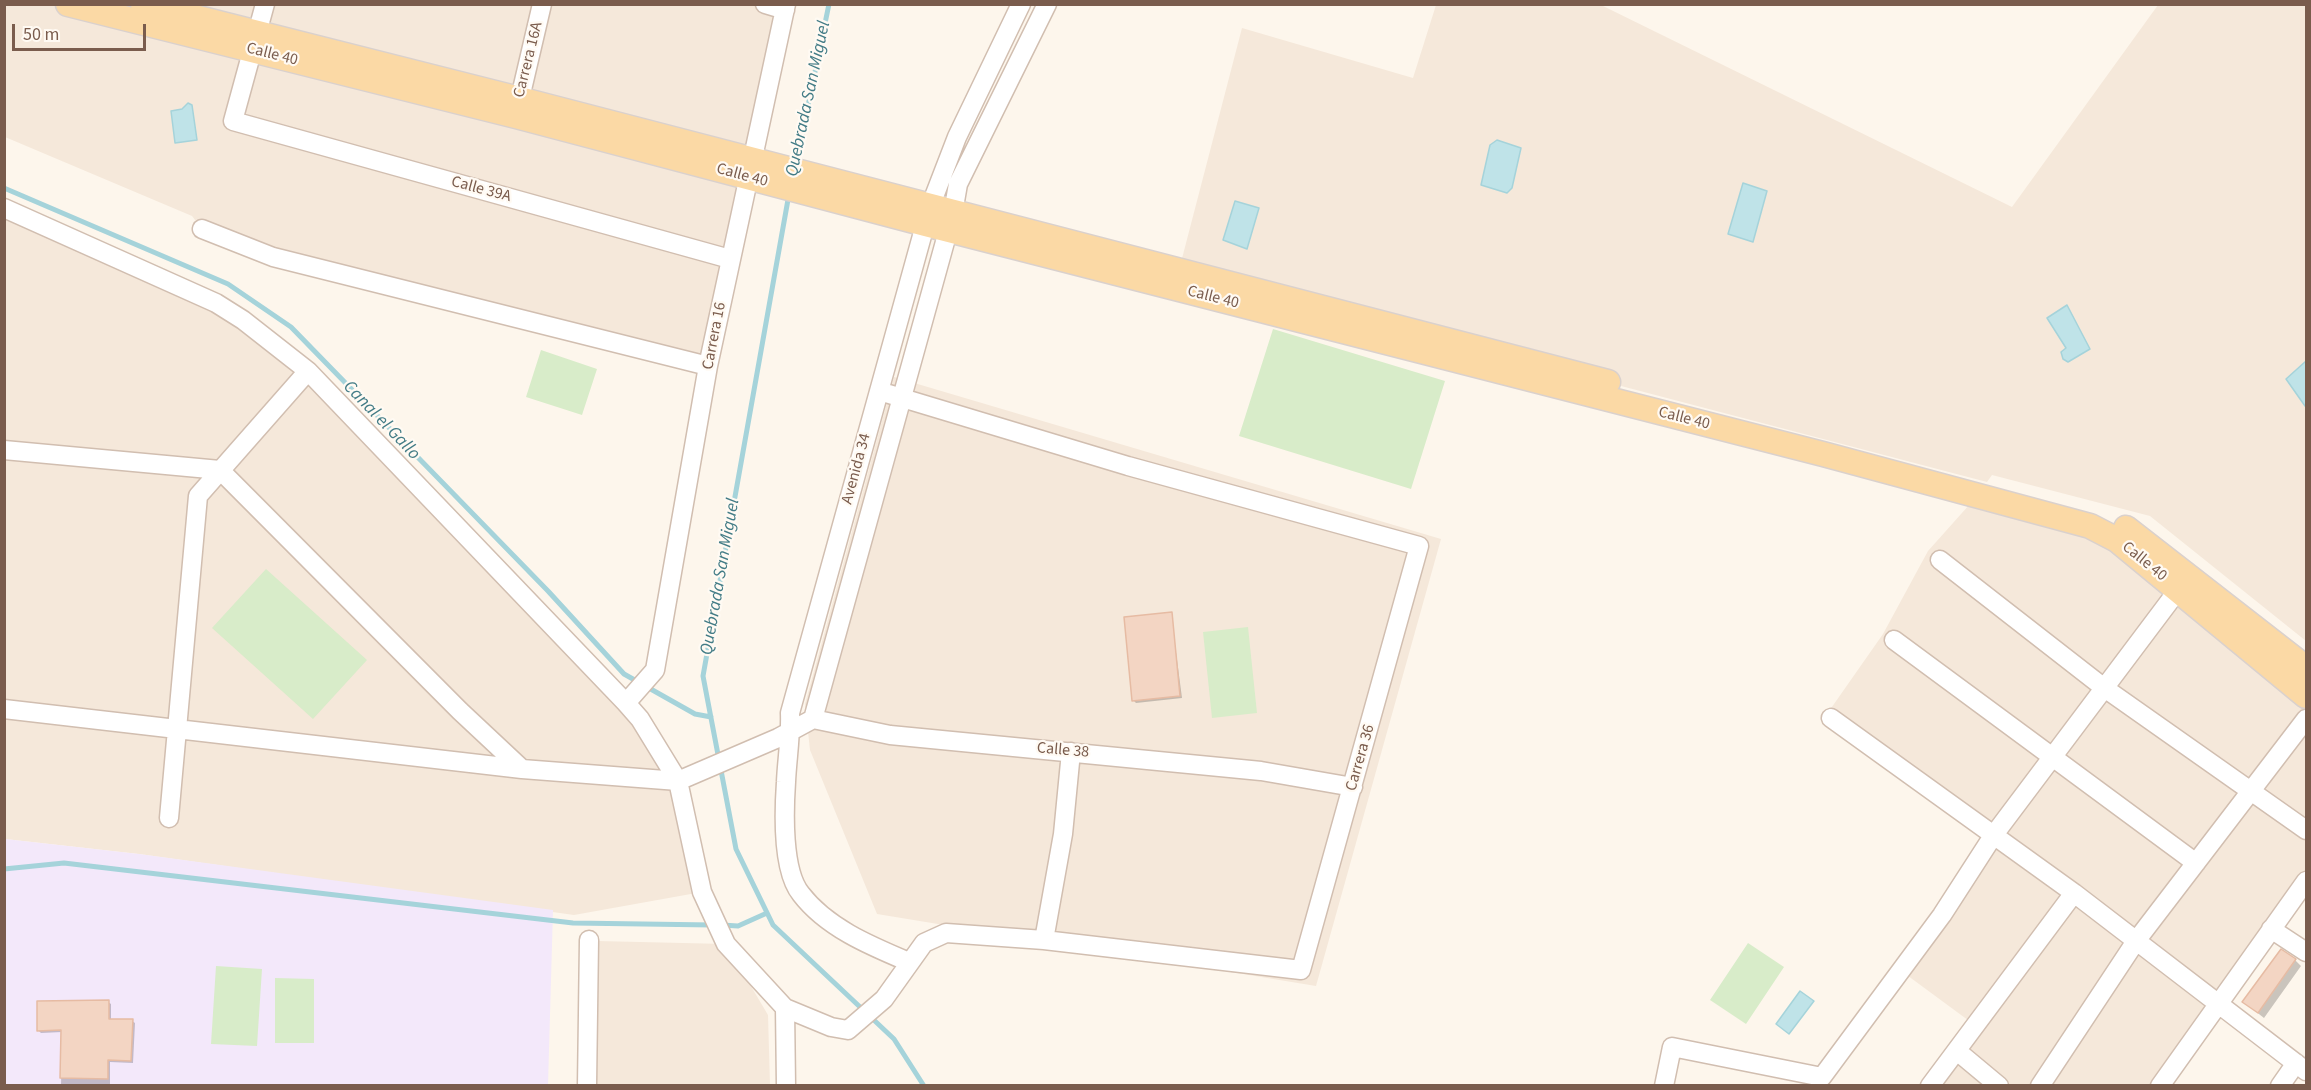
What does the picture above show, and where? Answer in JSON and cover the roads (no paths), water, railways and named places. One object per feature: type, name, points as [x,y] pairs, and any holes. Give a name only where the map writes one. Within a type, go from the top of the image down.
[{"type":"main road","name":"Calle 40","points":[[68,4],[255,41],[1571,381],[2094,512],[2136,535],[2307,668]]},
{"type":"main road","name":"Calle 40","points":[[144,4],[255,41]]},
{"type":"main road","name":"Calle 40","points":[[1826,446],[2090,526],[2117,540],[2307,696]]},
{"type":"street","points":[[255,41],[265,4]]},
{"type":"street","name":"Carrera 16A","points":[[517,107],[542,4]]},
{"type":"street","points":[[765,4],[785,7]]},
{"type":"street","name":"Avenida 34","points":[[909,962],[833,924],[799,893],[786,853],[784,734],[927,216],[957,137],[1022,4]]},
{"type":"street","name":"Avenida 34","points":[[813,719],[951,221],[958,184],[1047,4]]},
{"type":"street","name":"Carrera 16","points":[[631,697],[655,670],[708,366],[730,259],[759,171],[785,7]]},
{"type":"street","name":"Calle 39A","points":[[255,41],[232,121],[730,259]]},
{"type":"street","points":[[4,208],[216,303],[243,320],[308,371],[631,697],[640,719],[684,779],[705,897],[724,940],[785,1008],[831,1027],[848,1030],[884,999],[924,944],[946,933],[1044,940],[1063,834],[1071,752]]},
{"type":"street","points":[[202,229],[273,257],[708,366]]},
{"type":"street","points":[[169,818],[198,496],[308,371]]},
{"type":"street","points":[[879,391],[900,399]]},
{"type":"street","name":"Carrera 36","points":[[900,399],[1419,546],[1301,970],[1044,940]]},
{"type":"street","points":[[4,450],[220,470],[453,704],[522,769]]},
{"type":"street","points":[[1940,560],[2103,687],[2307,830]]},
{"type":"street","points":[[1664,1086],[1672,1047],[1822,1077],[1942,915],[1993,836],[2178,590]]},
{"type":"street","points":[[1894,640],[2196,863]]},
{"type":"street","points":[[4,709],[522,769],[684,779],[813,719]]},
{"type":"street","points":[[1831,718],[2074,893],[2301,1067],[2280,1086]]},
{"type":"street","name":"Calle 38","points":[[813,719],[890,735],[1261,771],[1353,787]]},
{"type":"street","points":[[2040,1086],[2136,941],[2307,719]]},
{"type":"street","points":[[2160,1086],[2307,881]]},
{"type":"street","points":[[1930,1086],[2074,893]]},
{"type":"street","points":[[2271,929],[2307,952]]},
{"type":"street","points":[[587,1086],[589,940]]},
{"type":"street","points":[[785,1008],[786,1086]]},
{"type":"street","points":[[1957,1051],[1999,1086]]},
{"type":"water","points":[[188,103],[192,105],[197,140],[175,143],[171,111],[182,109]]},
{"type":"water","points":[[1497,140],[1521,148],[1512,188],[1507,193],[1481,185],[1490,145]]},
{"type":"water","points":[[1743,183],[1767,191],[1753,242],[1728,234]]},
{"type":"water","points":[[1235,201],[1259,208],[1247,249],[1223,240]]},
{"type":"water","points":[[2067,305],[2090,349],[2068,362],[2063,359],[2061,352],[2066,348],[2047,318]]},
{"type":"water","points":[[2306,361],[2306,404],[2305,406],[2286,379]]},
{"type":"water","points":[[1800,991],[1814,1001],[1789,1034],[1776,1024]]},
{"type":"waterway","name":"Quebrada San Miguel","points":[[796,164],[829,4]]},
{"type":"waterway","name":"Canal el Gallo","points":[[4,188],[228,284],[291,327],[548,591],[624,674],[695,714],[711,717]]},
{"type":"waterway","name":"Quebrada San Miguel","points":[[789,194],[703,676],[736,849],[773,925],[894,1039],[924,1086]]},
{"type":"waterway","points":[[4,869],[64,863],[573,923],[713,925]]},
{"type":"waterway","points":[[722,925],[738,926],[767,913]]}]
